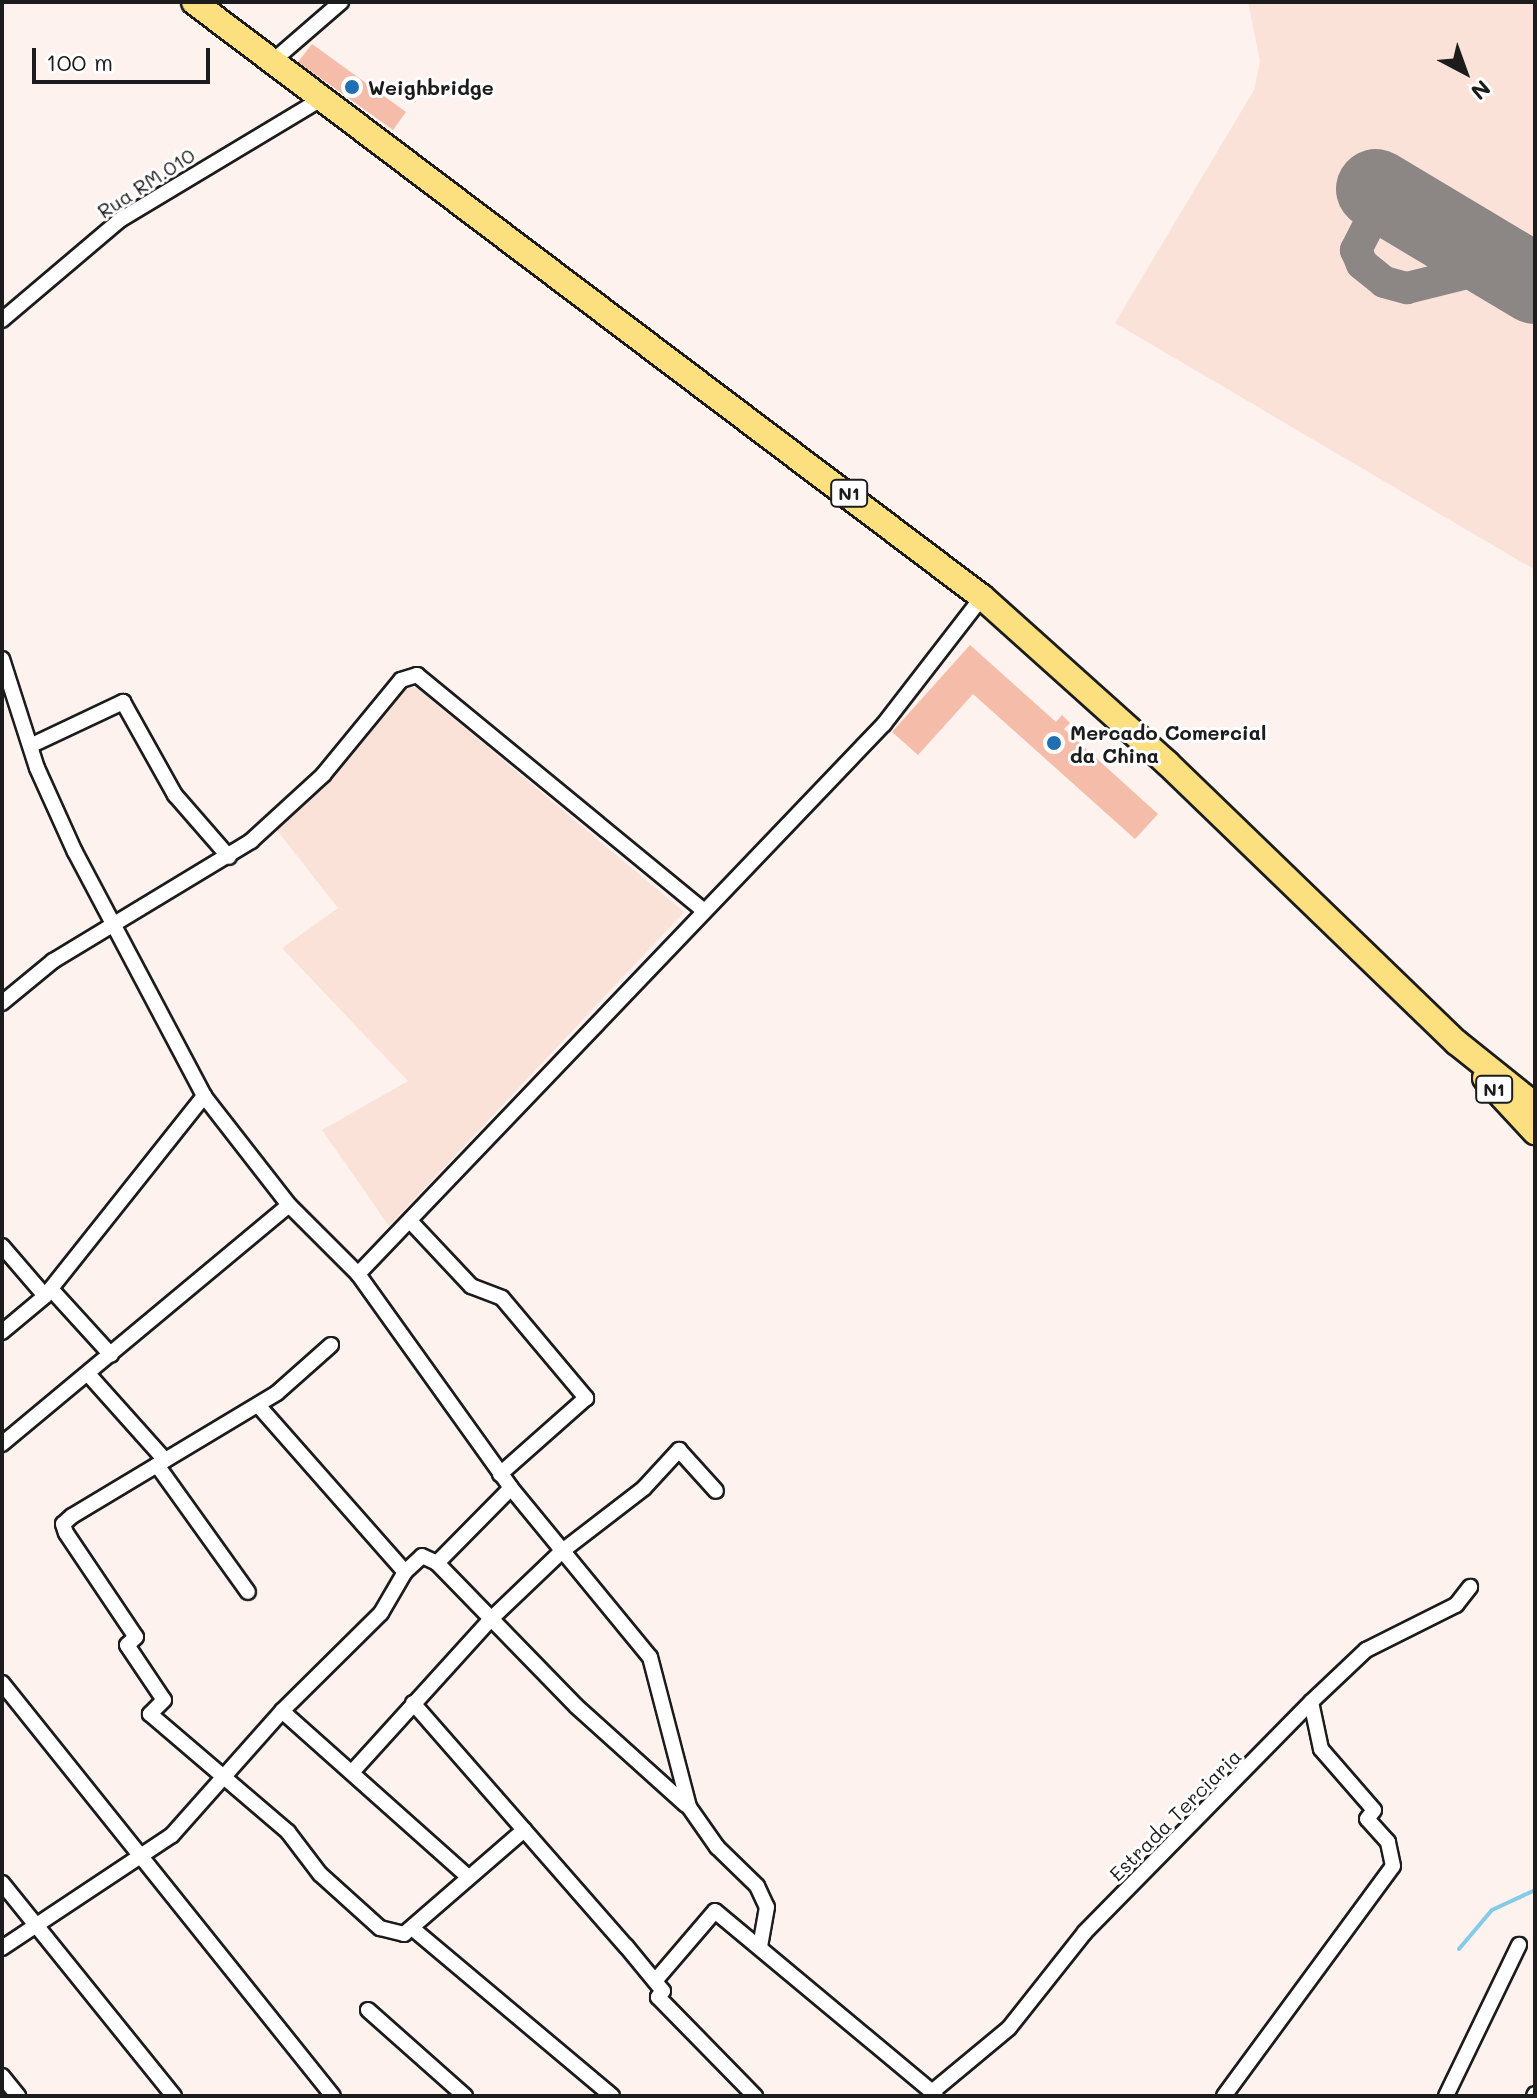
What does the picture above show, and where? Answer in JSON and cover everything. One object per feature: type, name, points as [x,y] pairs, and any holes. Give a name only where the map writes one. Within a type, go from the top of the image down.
[{"type":"highway","name":"N1","points":[[194,2],[325,97],[982,597],[1167,763],[1456,1042],[1535,1132]]},
{"type":"highway","name":"N1","points":[[1456,1042],[1535,1105]]},
{"type":"street","points":[[273,61],[341,2]]},
{"type":"street","name":"Rua RM.010","points":[[2,320],[120,220],[325,97]]},
{"type":"street","points":[[358,1274],[884,724],[982,597]]},
{"type":"street","points":[[2,659],[6,682],[69,838],[192,1077],[289,1205],[358,1274],[500,1474],[650,1657],[689,1807]]},
{"type":"street","points":[[2,1003],[53,961],[229,857],[323,775],[401,680],[417,675],[703,910]]},
{"type":"street","points":[[32,745],[123,702],[175,795],[229,857]]},
{"type":"street","points":[[2,1332],[48,1292],[209,1102]]},
{"type":"street","points":[[2,1444],[89,1375],[289,1205]]},
{"type":"street","points":[[411,1222],[471,1286],[502,1298],[586,1398],[500,1474]]},
{"type":"street","points":[[2,1246],[111,1355]]},
{"type":"street","points":[[331,1345],[258,1405],[63,1524],[136,1637],[127,1645],[164,1700],[150,1714],[288,1832],[320,1874],[380,1928],[404,1934],[466,1875],[524,1830]]},
{"type":"street","points":[[89,1375],[161,1462],[248,1592]]},
{"type":"street","points":[[258,1405],[405,1572]]},
{"type":"street","points":[[354,1770],[492,1618],[561,1552],[613,1515],[679,1450],[716,1491]]},
{"type":"street","points":[[437,1563],[511,1488]]},
{"type":"street","points":[[2,1948],[172,1835],[282,1711],[381,1613],[405,1572],[422,1556],[437,1563],[576,1706],[689,1807],[717,1847],[757,1886],[767,1907],[760,1946]]},
{"type":"street","name":"Estrada Terciaria","points":[[934,2094],[1009,2028],[1085,1932],[1311,1702],[1366,1650],[1456,1605],[1470,1587]]},
{"type":"street","points":[[2,1683],[333,2096]]},
{"type":"street","points":[[1224,2096],[1393,1866],[1388,1842],[1367,1819],[1374,1810],[1321,1749],[1311,1702]]},
{"type":"street","points":[[413,1703],[655,1981],[663,1991],[658,1997],[755,2096]]},
{"type":"street","points":[[282,1711],[354,1770],[466,1875]]},
{"type":"street","points":[[2,1883],[174,2096]]},
{"type":"street","points":[[655,1981],[715,1911],[760,1946],[811,1995],[934,2094]]},
{"type":"street","points":[[412,1928],[612,2096]]},
{"type":"street","points":[[1446,2096],[1519,1945]]},
{"type":"street","points":[[368,2010],[465,2096]]},
{"type":"street","points":[[2,2076],[18,2096]]},
{"type":"shaded area","points":[[1248,2],[1535,2],[1535,570],[1115,323],[1254,90],[1260,61]]},
{"type":"shaded area","points":[[416,687],[684,912],[389,1226],[322,1130],[408,1081],[282,948],[338,908],[276,829],[330,778],[404,688]]},
{"type":"building","name":"Weighbridge","points":[[312,44],[406,112],[393,130],[298,62]]},
{"type":"building","name":"Mercado Comercial da China","points":[[970,645],[1056,722],[1062,715],[1070,723],[1064,729],[1158,814],[1135,839],[973,694],[918,755],[892,732]]},
{"type":"waterway","points":[[1459,1949],[1492,1910],[1535,1890]]},
{"type":"taxiway","points":[[1384,195],[1356,250],[1362,264],[1384,282],[1407,288],[1491,267],[1516,274]]},
{"type":"runway","points":[[1376,189],[1535,284]]},
{"type":"place","name":"Weighbridge","points":[[352,87]]},
{"type":"place","name":"Mercado Comercial da China","points":[[1054,743]]}]
